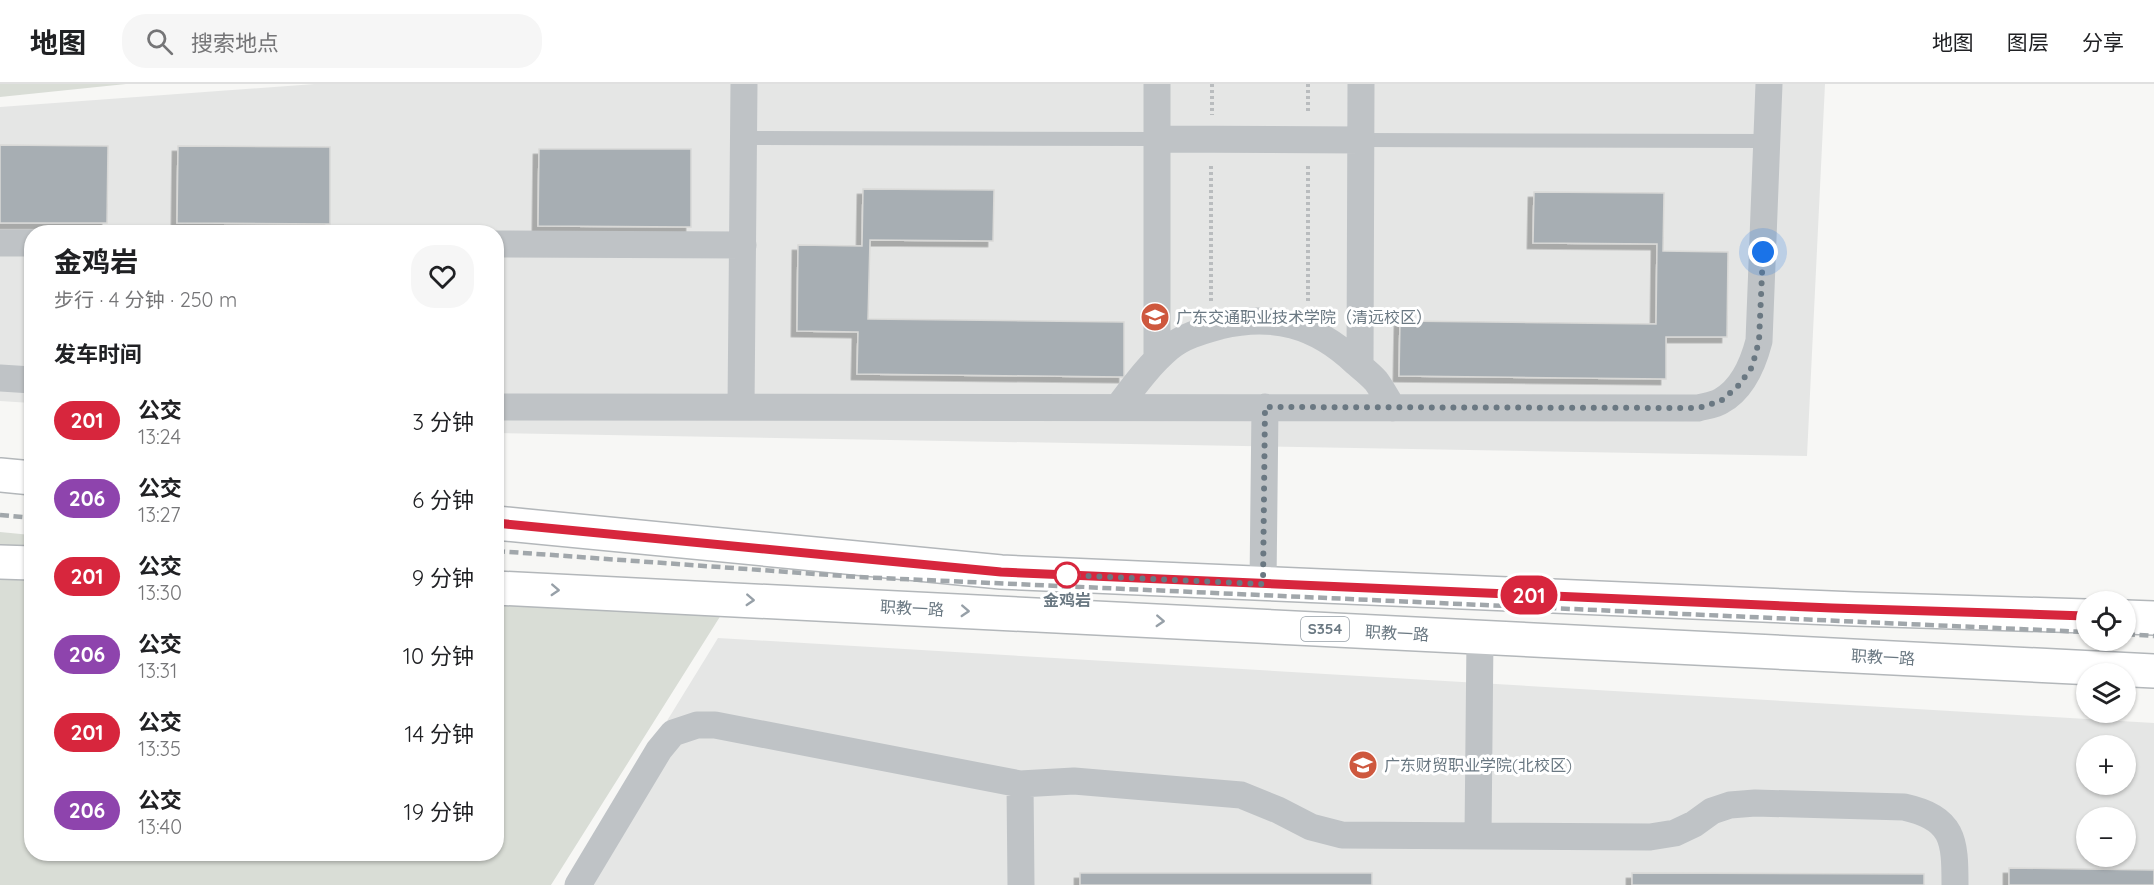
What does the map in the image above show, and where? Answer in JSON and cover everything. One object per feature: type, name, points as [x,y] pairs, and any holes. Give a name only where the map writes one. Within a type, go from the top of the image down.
[{"type":"main road","points":[[0,476],[24,478]]},
{"type":"main road","points":[[504,524],[1001,572],[1832,608],[2076,616]]},
{"type":"main road","points":[[0,562],[24,563]]},
{"type":"main road","name":"职教一路","points":[[504,588],[2154,671]]},
{"type":"main road","points":[[2136,617],[2154,618]]},
{"type":"street","points":[[741,407],[744,84]]},
{"type":"street","points":[[1157,84],[1157,359]]},
{"type":"street","points":[[1360,366],[1361,84]]},
{"type":"street","points":[[504,407],[1698,408],[1721,401],[1739,385],[1752,367],[1759,341],[1769,84]]},
{"type":"street","points":[[1157,139],[1361,140]]},
{"type":"street","points":[[0,243],[24,243]]},
{"type":"street","points":[[504,244],[742,245]]},
{"type":"street","points":[[1118,407],[1145,371],[1171,346],[1211,328],[1257,321],[1287,323],[1317,333],[1374,379],[1393,408]]},
{"type":"street","points":[[0,378],[24,380]]},
{"type":"street","points":[[1263,584],[1265,407]]},
{"type":"street","points":[[1478,836],[1480,637]]},
{"type":"street","points":[[578,885],[659,750],[673,733],[697,725],[716,725],[1020,784],[1074,781],[1241,795],[1311,827],[1342,835],[1650,837],[1675,833],[1694,824],[1712,811],[1730,805],[1755,803],[1904,807],[1926,812],[1952,837],[1955,853],[1955,885]]},
{"type":"street","points":[[1020,784],[1021,885]]},
{"type":"lane","points":[[744,138],[1157,139]]},
{"type":"lane","points":[[1361,140],[1767,141]]},
{"type":"path","points":[[1211,328],[1212,84]]},
{"type":"path","points":[[1308,84],[1308,330]]},
{"type":"shaded area","points":[[0,84],[126,84],[0,97]]},
{"type":"shaded area","name":"广东交通职业技术学院（清远校区）","points":[[315,84],[1825,84],[1807,456],[504,433],[504,225],[24,225],[24,403],[0,401],[0,107]]},
{"type":"shaded area","points":[[0,532],[24,534],[24,861],[504,861],[504,576],[733,596],[551,885],[0,885]]},
{"type":"shaded area","name":"广东财贸职业学院(北校区)","points":[[718,638],[2076,718],[2076,723],[2154,723],[2154,885],[566,885]]},
{"type":"building","points":[[0,145],[108,146],[107,223],[0,223]]},
{"type":"building","points":[[178,146],[330,147],[330,224],[177,223]]},
{"type":"building","points":[[539,149],[691,149],[691,227],[538,226]]},
{"type":"building","points":[[863,189],[994,190],[993,241],[870,240],[868,319],[1124,322],[1124,377],[857,374],[858,332],[797,331],[798,245],[862,246]]},
{"type":"building","points":[[1534,192],[1664,193],[1663,251],[1728,252],[1727,337],[1666,337],[1666,379],[1399,376],[1400,321],[1656,324],[1657,244],[1533,243]]},
{"type":"building","points":[[2009,868],[2154,870],[2154,885],[2009,885]]},
{"type":"building","points":[[1080,873],[1372,873],[1372,885],[1080,885]]},
{"type":"building","points":[[1632,873],[1924,874],[1924,885],[1632,885]]},
{"type":"railway","points":[[0,515],[24,517]]},
{"type":"railway","points":[[504,552],[858,577],[2076,632]]},
{"type":"railway","points":[[2136,635],[2154,636]]},
{"type":"bus line","name":"201","points":[[504,524],[1001,572],[1832,608],[2076,616]]},
{"type":"place","name":"广东交通职业技术学院（清远校区）","points":[[1155,317]]},
{"type":"place","name":"金鸡岩","points":[[1067,575]]},
{"type":"place","name":"广东财贸职业学院(北校区)","points":[[1363,765]]},
{"type":"route","points":[[1067,575],[1263,584],[1265,407],[1698,408],[1721,401],[1739,385],[1752,367],[1759,341],[1763,252]]}]
